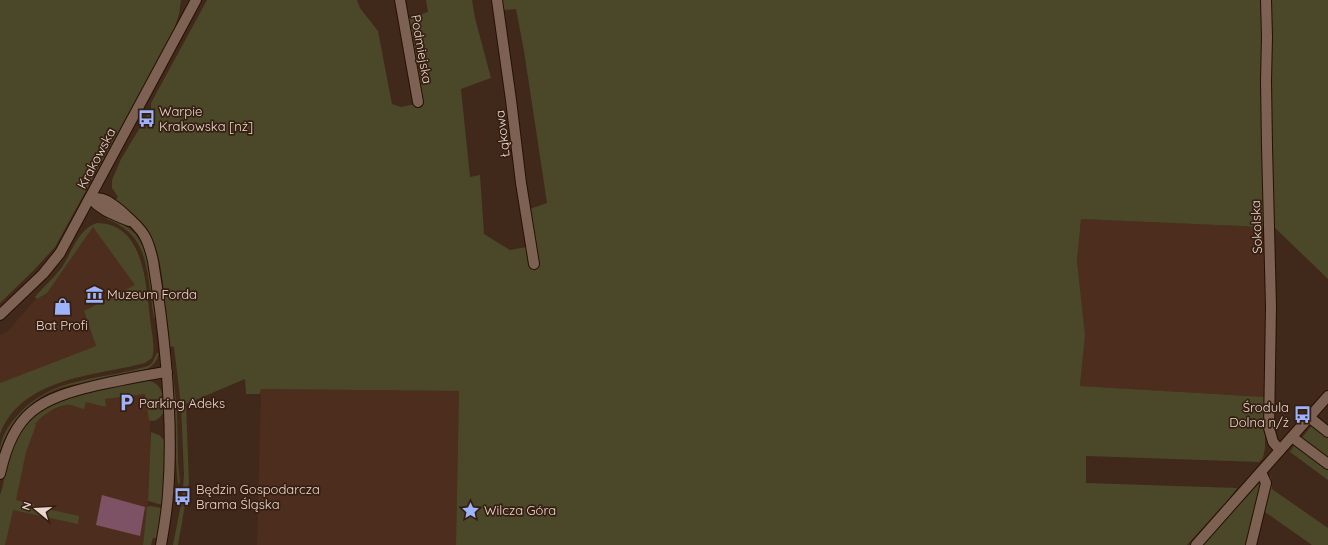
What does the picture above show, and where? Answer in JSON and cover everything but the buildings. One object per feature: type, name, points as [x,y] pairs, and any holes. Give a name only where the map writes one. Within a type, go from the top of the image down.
[{"type":"street","name":"Krakowska","points":[[0,314],[43,274],[60,253],[196,0]]},
{"type":"street","name":"Podmiejska","points":[[400,0],[418,102]]},
{"type":"street","name":"Łąkowa","points":[[497,0],[521,183],[534,264]]},
{"type":"street","name":"Sokolska","points":[[1266,0],[1267,146],[1271,307],[1269,428],[1273,442],[1280,450]]},
{"type":"street","points":[[90,198],[102,198],[120,209],[143,233],[150,248],[153,261],[167,372],[170,429],[168,495],[161,545]]},
{"type":"street","points":[[0,474],[5,452],[14,432],[28,415],[48,400],[60,395],[91,387],[167,372]]},
{"type":"street","points":[[1196,545],[1328,396]]},
{"type":"street","points":[[1309,417],[1328,432]]},
{"type":"street","points":[[1292,437],[1328,464]]},
{"type":"street","points":[[1254,544],[1266,483],[1261,472]]},
{"type":"shaded area","points":[[0,0],[181,0],[179,14],[173,33],[55,247],[0,303]]},
{"type":"shaded area","points":[[207,0],[357,0],[360,8],[378,31],[392,104],[401,107],[421,103],[407,19],[428,12],[426,0],[472,0],[475,18],[491,78],[461,89],[470,177],[480,175],[484,234],[510,250],[532,246],[527,210],[547,203],[524,51],[516,9],[504,10],[501,0],[1328,0],[1328,279],[1273,226],[1263,227],[1081,219],[1077,261],[1085,335],[1080,386],[1265,397],[1265,448],[1263,458],[1259,462],[1086,456],[1086,483],[1237,488],[1187,545],[456,545],[459,391],[261,389],[260,394],[246,394],[245,379],[186,404],[189,482],[178,545],[173,545],[182,499],[184,475],[181,406],[174,347],[168,346],[163,283],[157,251],[152,237],[142,222],[114,201],[118,197],[112,188],[112,180],[121,159],[151,109],[151,103]]},
{"type":"shaded area","points":[[107,217],[130,229],[143,246],[153,289],[155,308],[154,319],[148,276],[144,257],[140,248],[125,229],[107,219]]},
{"type":"shaded area","points":[[1081,219],[1263,227],[1267,346],[1265,397],[1080,386],[1085,335],[1077,261]]},
{"type":"shaded area","points":[[97,223],[113,226],[125,233],[133,244],[140,258],[147,289],[153,338],[154,349],[152,358],[145,363],[83,376],[42,390],[25,401],[10,415],[0,434],[0,383],[96,346],[84,311],[135,285],[93,227],[47,293],[37,299],[35,297],[62,267],[76,242],[85,230]]},
{"type":"shaded area","name":"Bat Profi","points":[[93,227],[136,285],[84,311],[96,346],[0,383],[0,335],[9,330],[34,301],[47,293]]},
{"type":"shaded area","points":[[157,353],[159,353],[156,361],[147,369],[63,387],[42,397],[23,412],[9,430],[0,452],[0,447],[7,429],[16,417],[30,403],[45,393],[78,381],[148,366],[152,363]]},
{"type":"shaded area","points":[[171,353],[177,411],[180,483],[178,484],[175,411],[170,354]]},
{"type":"shaded area","points":[[147,380],[153,382],[160,388],[164,402],[164,412],[155,420],[149,420],[145,394],[105,399],[106,407],[86,402],[84,409],[70,405],[58,407],[49,412],[35,424],[36,425],[26,452],[16,500],[34,504],[34,506],[79,516],[78,524],[13,510],[5,545],[0,545],[0,495],[12,451],[17,439],[27,424],[41,412],[74,396]]},
{"type":"shaded area","points":[[261,389],[459,391],[456,545],[257,545]]},
{"type":"shaded area","points":[[150,393],[148,501],[143,545],[2,545],[28,434],[38,420],[49,412],[68,404]]},
{"type":"shaded area","points":[[1313,424],[1328,435],[1328,461],[1300,440]]},
{"type":"shaded area","points":[[151,432],[159,435],[166,442],[162,505],[148,501]]},
{"type":"shaded area","points":[[1295,444],[1328,468],[1328,480],[1290,452]]},
{"type":"shaded area","points":[[1271,475],[1272,489],[1328,528],[1328,545],[1312,545],[1262,510]]},
{"type":"shaded area","points":[[1262,480],[1247,545],[1202,545]]},
{"type":"shaded area","points":[[102,495],[145,507],[140,536],[96,525]]},
{"type":"shaded area","points":[[147,507],[162,508],[158,538],[153,538],[151,545],[143,545]]},
{"type":"place","name":"Warpie Krakowska [nż]","points":[[146,118]]},
{"type":"place","name":"Muzeum Forda","points":[[94,294]]},
{"type":"place","name":"Bat Profi","points":[[62,306]]},
{"type":"place","name":"Parking Adeks","points":[[126,403]]},
{"type":"place","name":"Środula Dolna n/ż","points":[[1302,414]]},
{"type":"place","name":"Będzin Gospodarcza Brama Śląska","points":[[183,496]]},
{"type":"place","name":"Wilcza Góra","points":[[471,510]]}]
